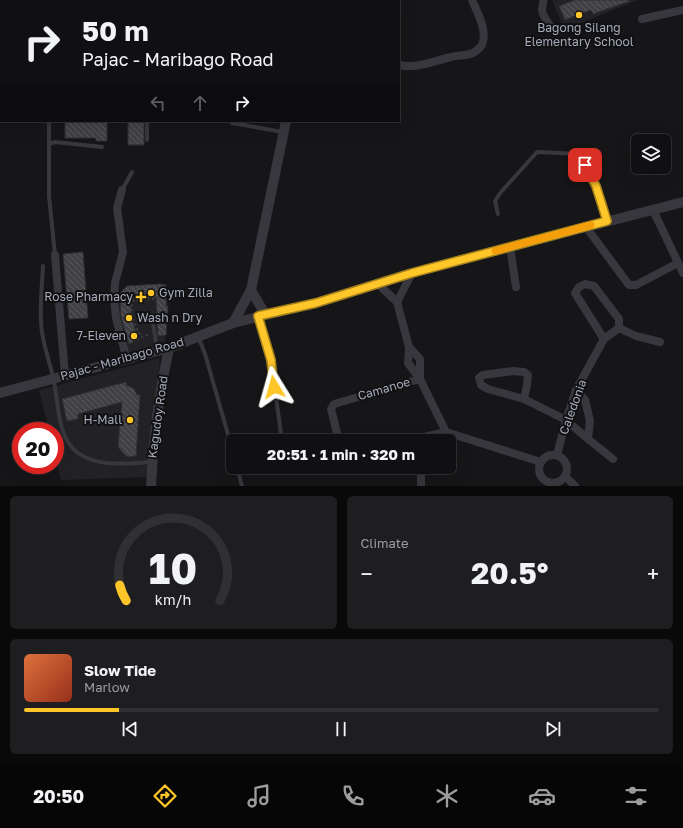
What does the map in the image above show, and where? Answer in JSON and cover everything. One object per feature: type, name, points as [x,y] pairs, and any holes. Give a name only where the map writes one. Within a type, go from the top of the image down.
[{"type":"street","points":[[400,65],[433,63],[451,57],[472,53],[478,49],[482,44],[484,33],[472,0]]},
{"type":"street","points":[[543,0],[543,15],[553,30]]},
{"type":"street","points":[[642,19],[683,10]]},
{"type":"street","points":[[233,323],[251,290],[286,122]]},
{"type":"street","points":[[122,190],[117,208],[123,252],[115,283],[114,299],[116,318],[127,360]]},
{"type":"street","name":"Pajac - Maribago Road","points":[[0,393],[169,348],[233,323],[316,303],[412,273],[683,202]]},
{"type":"street","points":[[653,210],[683,273]]},
{"type":"street","points":[[586,227],[629,285],[636,285],[678,263]]},
{"type":"street","points":[[510,247],[516,287]]},
{"type":"street","points":[[55,255],[65,375]]},
{"type":"street","points":[[397,302],[412,273]]},
{"type":"street","points":[[378,284],[397,302],[409,347],[408,363],[420,379]]},
{"type":"street","points":[[585,284],[594,286],[619,319],[618,328],[604,339],[575,293],[579,287],[585,284]]},
{"type":"street","points":[[251,290],[262,315]]},
{"type":"street","points":[[618,328],[636,336],[660,342]]},
{"type":"street","name":"Caledonia","points":[[557,455],[576,390],[604,339]]},
{"type":"street","points":[[409,347],[420,359],[420,379]]},
{"type":"street","name":"Kagudoy Road","points":[[151,486],[152,462],[162,382],[169,348]]},
{"type":"street","points":[[524,399],[528,378],[526,373],[513,371],[483,375],[479,378],[481,384],[488,389],[524,399],[566,420],[613,459]]},
{"type":"street","name":"Camanoe","points":[[337,434],[331,409],[334,404],[420,379],[446,432]]},
{"type":"street","points":[[576,390],[585,400],[590,420],[588,439]]},
{"type":"street","points":[[440,434],[446,432],[541,462]]},
{"type":"street","points":[[557,455],[566,462],[568,469],[565,476],[554,484],[545,480],[541,476],[540,468],[541,462],[548,456],[557,455]]},
{"type":"street","points":[[421,474],[421,486]]},
{"type":"street","points":[[565,476],[575,486]]},
{"type":"lane","points":[[49,122],[49,196],[55,255]]},
{"type":"lane","points":[[147,122],[147,140]]},
{"type":"lane","points":[[232,123],[284,132]]},
{"type":"lane","points":[[49,144],[55,142],[102,147]]},
{"type":"lane","points":[[498,214],[495,200],[537,152],[561,152],[579,154],[596,186],[607,221]]},
{"type":"lane","points":[[122,190],[132,172]]},
{"type":"lane","points":[[43,266],[42,334],[53,378],[60,418],[70,446],[79,454],[92,460],[107,463],[123,464],[152,462]]},
{"type":"lane","points":[[152,315],[157,351]]},
{"type":"lane","points":[[262,315],[271,360],[281,434]]},
{"type":"lane","points":[[198,336],[205,354],[228,434]]},
{"type":"lane","points":[[239,474],[242,486]]},
{"type":"path","points":[[155,333],[141,338],[135,325],[132,312],[132,302],[162,298]]},
{"type":"shaded area","name":"Bagong Silang Elementary School","points":[[552,0],[638,0],[564,30]]},
{"type":"shaded area","points":[[166,285],[168,306],[165,343],[128,353],[117,306],[118,294],[127,286]]},
{"type":"shaded area","name":"H-Mall","points":[[160,358],[150,477],[61,480],[60,474],[64,474],[64,422],[47,422],[39,390]]},
{"type":"building","points":[[575,0],[630,1],[593,14],[591,10],[565,20],[559,6]]},
{"type":"building","points":[[65,122],[107,122],[107,141],[96,141],[96,138],[65,138]]},
{"type":"building","points":[[128,122],[144,122],[144,145],[128,145]]},
{"type":"building","points":[[83,252],[88,318],[69,319],[63,254]]},
{"type":"building","points":[[166,285],[166,306],[168,306],[166,335],[158,336],[156,297],[131,301],[131,318],[139,339],[129,344],[121,317],[120,293],[127,286]]},
{"type":"building","name":"H-Mall","points":[[126,382],[126,385],[134,389],[137,395],[140,395],[136,456],[128,457],[118,447],[122,402],[78,414],[78,419],[67,421],[62,399]]},
{"type":"slow traffic","points":[[495,251],[591,225]]},
{"type":"place","name":"Bagong Silang Elementary School","points":[[579,15]]},
{"type":"place","name":"Gym Zilla","points":[[151,293]]},
{"type":"place","name":"Rose Pharmacy","points":[[141,297]]},
{"type":"place","name":"Wash n Dry","points":[[129,318]]},
{"type":"place","name":"7-Eleven","points":[[134,336]]},
{"type":"place","name":"H-Mall","points":[[130,420]]},
{"type":"route","points":[[274,387],[271,360],[258,316],[316,303],[412,273],[607,221],[596,186],[585,165]]}]
